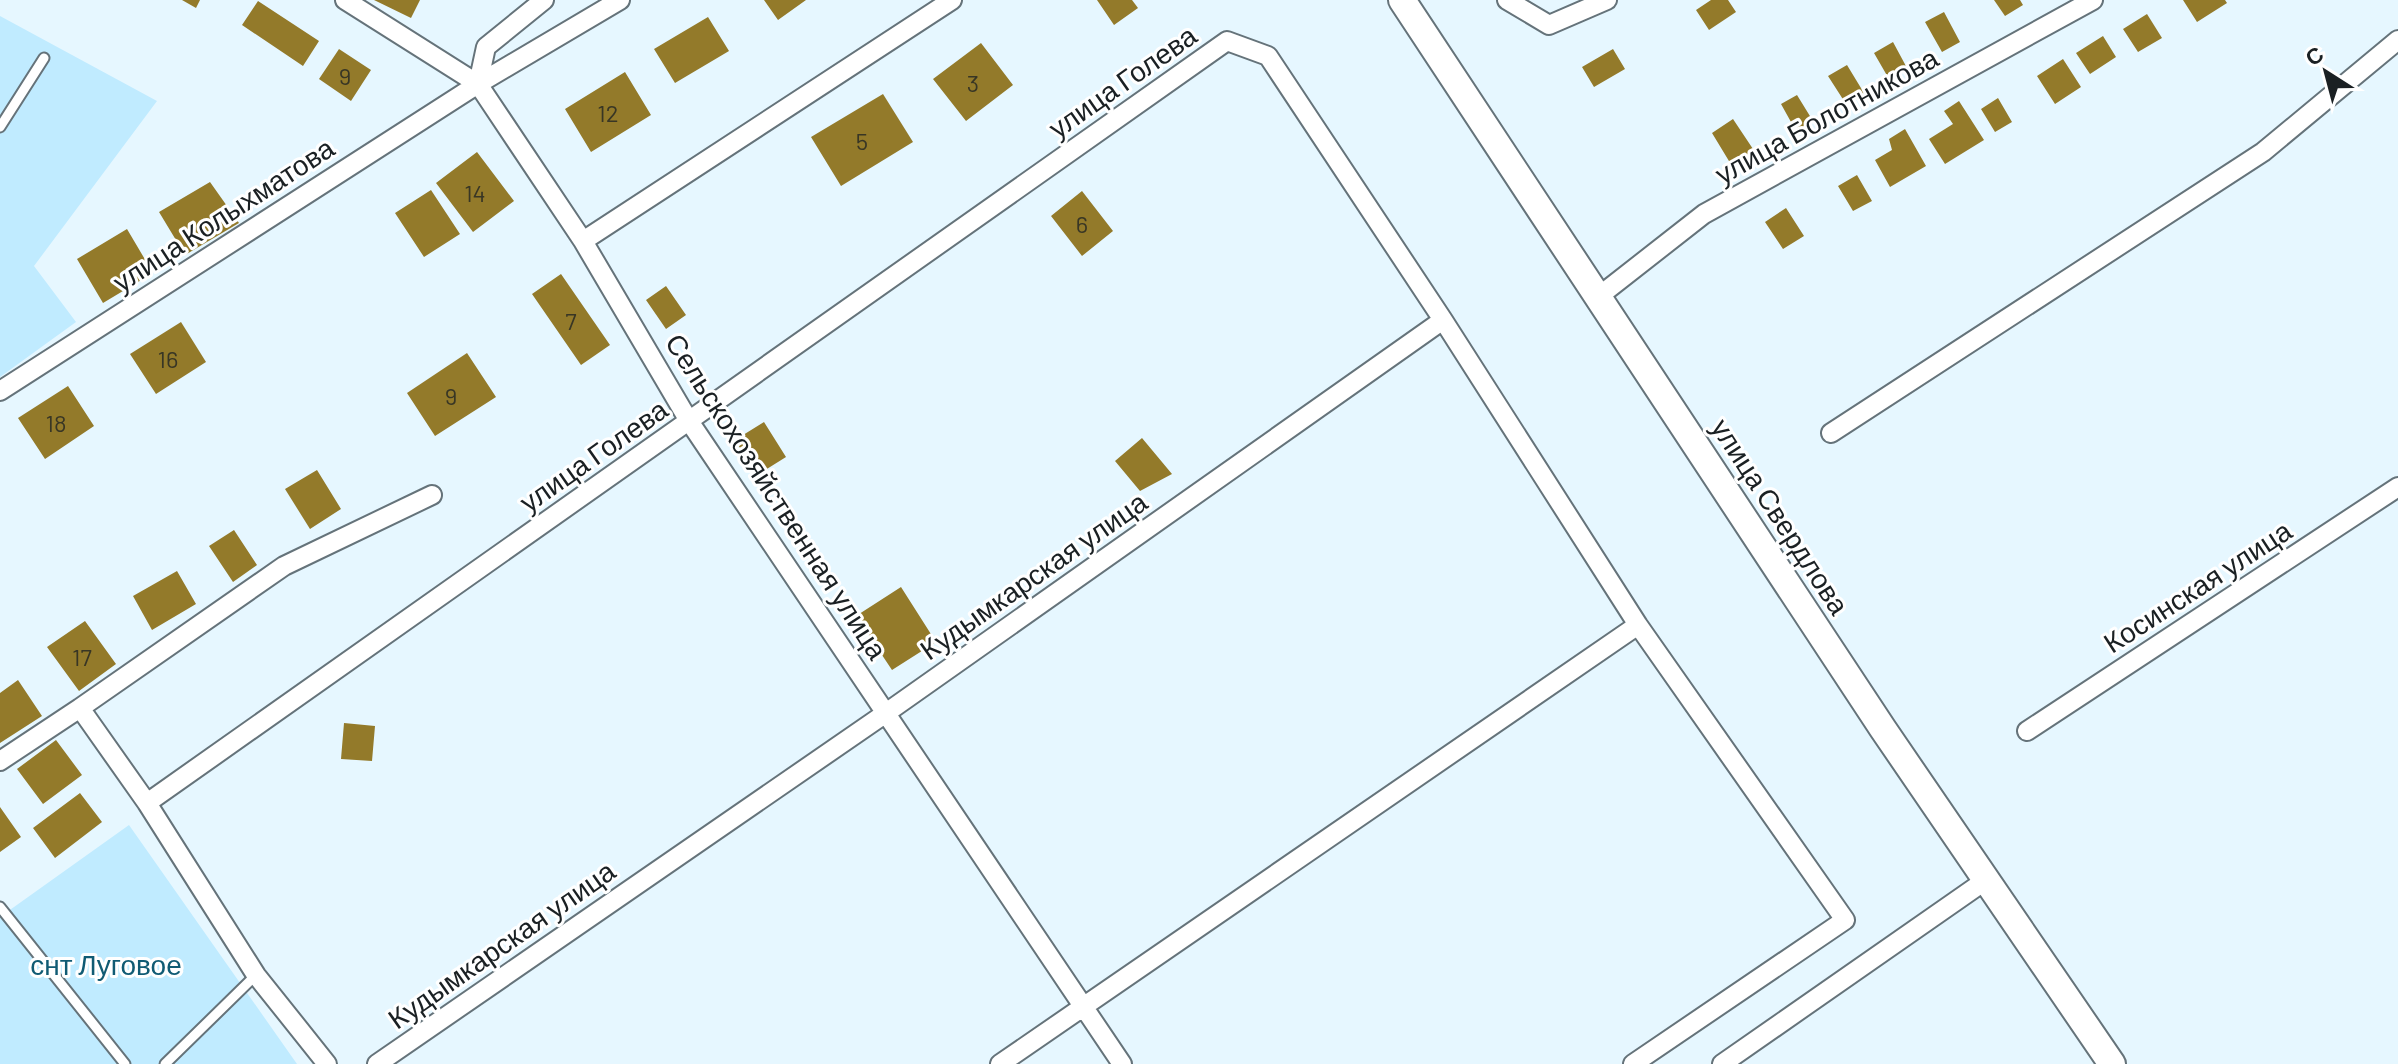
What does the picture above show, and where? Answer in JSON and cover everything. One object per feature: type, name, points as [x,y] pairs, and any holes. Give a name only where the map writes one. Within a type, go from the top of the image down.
[{"type":"main road","name":"улица Свердлова","points":[[1402,0],[1986,880],[2112,1064]]},
{"type":"street","name":"Сельскохозяйственная улица","points":[[345,0],[478,84],[583,241],[689,421],[1122,1064]]},
{"type":"street","points":[[478,84],[486,47],[544,0]]},
{"type":"street","name":"улица Колыхматова","points":[[0,391],[478,84],[620,0]]},
{"type":"street","points":[[583,241],[952,0]]},
{"type":"street","points":[[1507,0],[1549,25],[1607,0]]},
{"type":"street","name":"улица Болотникова","points":[[1598,297],[1704,214],[2093,0]]},
{"type":"street","points":[[1831,433],[2263,152],[2398,40]]},
{"type":"street","name":"улица Голева","points":[[147,803],[1227,41],[1268,56],[1443,320]]},
{"type":"street","points":[[1443,320],[1638,625],[1845,920],[1633,1064]]},
{"type":"street","name":"Кудымкарская улица","points":[[377,1064],[886,713],[1443,320]]},
{"type":"street","name":"Косинская улица","points":[[2027,731],[2398,487]]},
{"type":"street","points":[[0,761],[284,566],[432,495]]},
{"type":"street","points":[[1000,1064],[1638,625]]},
{"type":"street","points":[[80,708],[147,803],[256,975],[327,1064]]},
{"type":"street","points":[[1722,1064],[1986,880]]},
{"type":"lane","points":[[0,127],[44,58]]},
{"type":"lane","points":[[0,907],[125,1064]]},
{"type":"lane","points":[[165,1064],[256,975]]},
{"type":"green space","points":[[0,16],[157,101],[34,266],[76,322],[0,377]]},
{"type":"green space","name":"снт Луговое","points":[[129,825],[297,1064],[0,1064],[0,917]]},
{"type":"building","points":[[182,0],[200,0],[196,8]]},
{"type":"building","points":[[374,0],[420,0],[411,18]]},
{"type":"building","points":[[764,0],[806,0],[778,20]]},
{"type":"building","points":[[1097,0],[1132,0],[1138,8],[1114,25]]},
{"type":"building","points":[[1711,0],[1728,0],[1736,12],[1709,30],[1696,10]]},
{"type":"building","points":[[1994,0],[2020,0],[2023,5],[2005,16]]},
{"type":"building","points":[[2183,0],[2225,0],[2227,3],[2197,22]]},
{"type":"building","points":[[258,1],[319,41],[303,66],[242,25]]},
{"type":"building","points":[[1944,12],[1960,42],[1942,52],[1925,22]]},
{"type":"building","points":[[2147,14],[2162,38],[2138,52],[2123,29]]},
{"type":"building","points":[[708,17],[729,51],[675,83],[654,49]]},
{"type":"building","points":[[2103,36],[2116,57],[2090,74],[2076,53]]},
{"type":"building","points":[[1893,42],[1907,68],[1889,79],[1874,53]]},
{"type":"building","points":[[981,43],[1013,85],[966,121],[933,79]]},
{"type":"building","points":[[339,49],[371,70],[351,101],[319,79]]},
{"type":"building","points":[[1613,49],[1625,69],[1594,87],[1582,67]]},
{"type":"building","points":[[2063,59],[2081,87],[2055,104],[2037,76]]},
{"type":"building","points":[[1847,65],[1864,93],[1846,104],[1828,76]]},
{"type":"building","points":[[625,72],[651,115],[591,152],[565,109]]},
{"type":"building","points":[[883,94],[913,142],[841,186],[811,137]]},
{"type":"building","points":[[1797,95],[1813,121],[1796,131],[1781,104]]},
{"type":"building","points":[[1998,98],[2012,122],[1995,132],[1981,109]]},
{"type":"building","points":[[1959,101],[1984,140],[1945,164],[1929,139],[1953,124],[1944,111]]},
{"type":"building","points":[[1733,119],[1755,152],[1732,166],[1712,133]]},
{"type":"building","points":[[1905,129],[1926,166],[1890,187],[1875,160],[1892,150],[1889,139]]},
{"type":"building","points":[[477,152],[514,201],[473,232],[436,183]]},
{"type":"building","points":[[1857,175],[1872,201],[1853,211],[1838,186]]},
{"type":"building","points":[[210,182],[239,223],[185,255],[159,212]]},
{"type":"building","points":[[431,190],[460,234],[424,257],[395,213]]},
{"type":"building","points":[[1082,191],[1113,231],[1082,256],[1051,216]]},
{"type":"building","points":[[1786,208],[1804,236],[1783,249],[1765,222]]},
{"type":"building","points":[[127,229],[153,273],[103,303],[77,259]]},
{"type":"building","points":[[561,274],[610,345],[581,365],[532,294]]},
{"type":"building","points":[[666,286],[686,315],[666,329],[646,300]]},
{"type":"building","points":[[181,322],[206,362],[156,394],[130,354]]},
{"type":"building","points":[[467,353],[496,397],[435,436],[407,393]]},
{"type":"building","points":[[68,386],[94,426],[45,459],[18,418]]},
{"type":"building","points":[[764,422],[786,457],[757,475],[735,440]]},
{"type":"building","points":[[1142,438],[1172,474],[1140,491],[1115,461]]},
{"type":"building","points":[[317,470],[341,509],[310,529],[285,489]]},
{"type":"building","points":[[234,530],[257,565],[233,582],[209,546]]},
{"type":"building","points":[[177,571],[196,604],[152,630],[133,596]]},
{"type":"building","points":[[901,587],[936,642],[892,670],[856,616]]},
{"type":"building","points":[[85,621],[116,664],[79,691],[47,647]]},
{"type":"building","points":[[18,680],[42,716],[0,743],[0,693]]},
{"type":"building","points":[[344,723],[375,726],[372,761],[341,759]]},
{"type":"building","points":[[56,740],[82,775],[43,804],[17,769]]},
{"type":"building","points":[[80,793],[102,822],[55,858],[33,828]]},
{"type":"building","points":[[0,807],[21,837],[0,852]]}]
